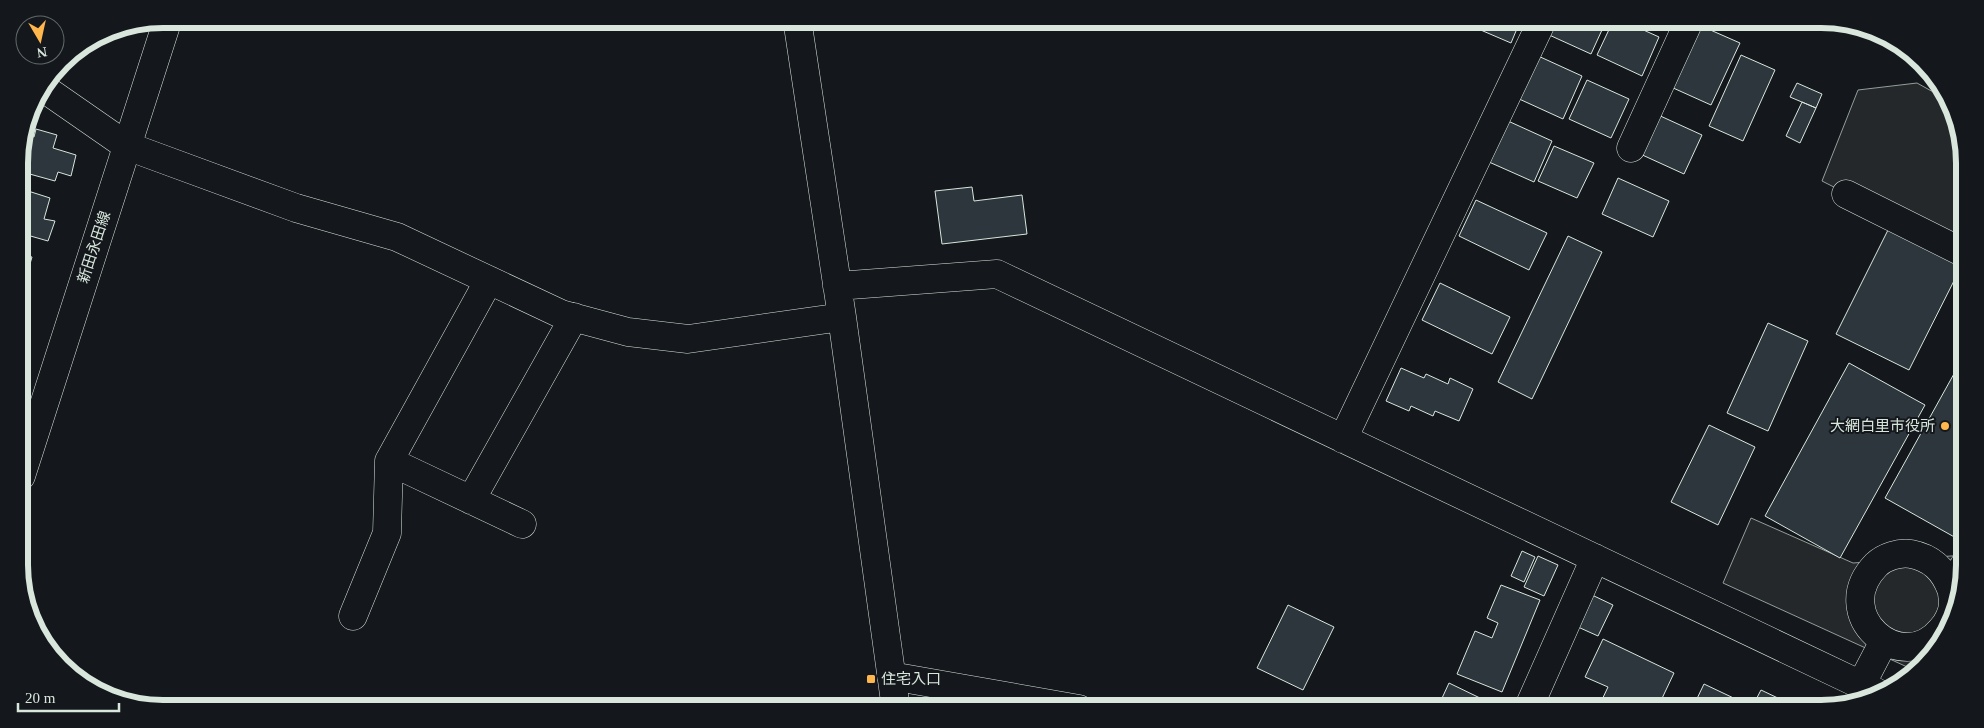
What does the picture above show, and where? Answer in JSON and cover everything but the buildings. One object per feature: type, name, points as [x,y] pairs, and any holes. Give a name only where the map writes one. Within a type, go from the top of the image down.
[{"type":"street","name":"新田永田線","points":[[28,454],[165,28]]},
{"type":"street","points":[[798,28],[842,316],[895,700]]},
{"type":"street","points":[[1343,439],[1539,28]]},
{"type":"street","points":[[1631,148],[1686,28]]},
{"type":"street","points":[[48,91],[127,146],[296,208],[397,237],[560,314],[628,332],[688,339],[842,316]]},
{"type":"street","points":[[1846,194],[1956,249]]},
{"type":"street","points":[[837,286],[997,274],[1868,688],[1884,641]]},
{"type":"street","points":[[352,616],[387,533],[389,462],[489,280]]},
{"type":"street","points":[[471,500],[574,317]]},
{"type":"street","points":[[389,462],[522,524]]},
{"type":"street","points":[[1938,633],[1928,641],[1914,646],[1898,646],[1884,641],[1872,632],[1863,618],[1860,604],[1861,588],[1867,574],[1878,562],[1892,555],[1908,553],[1923,557],[1936,564],[1946,576],[1952,599]]},
{"type":"street","points":[[1532,700],[1596,558]]},
{"type":"street","points":[[1951,589],[1955,582]]},
{"type":"street","points":[[892,676],[1028,700]]},
{"type":"shaded area","points":[[1917,83],[1938,95],[1952,127],[1955,145],[1956,249],[1822,181],[1858,90]]},
{"type":"shaded area","points":[[1751,518],[1853,563],[1956,556],[1952,601],[1943,625],[1934,641],[1909,668],[1723,583]]},
{"type":"place","name":"大網白里市役所","points":[[1945,426]]},
{"type":"place","name":"住宅入口","points":[[871,679]]}]
